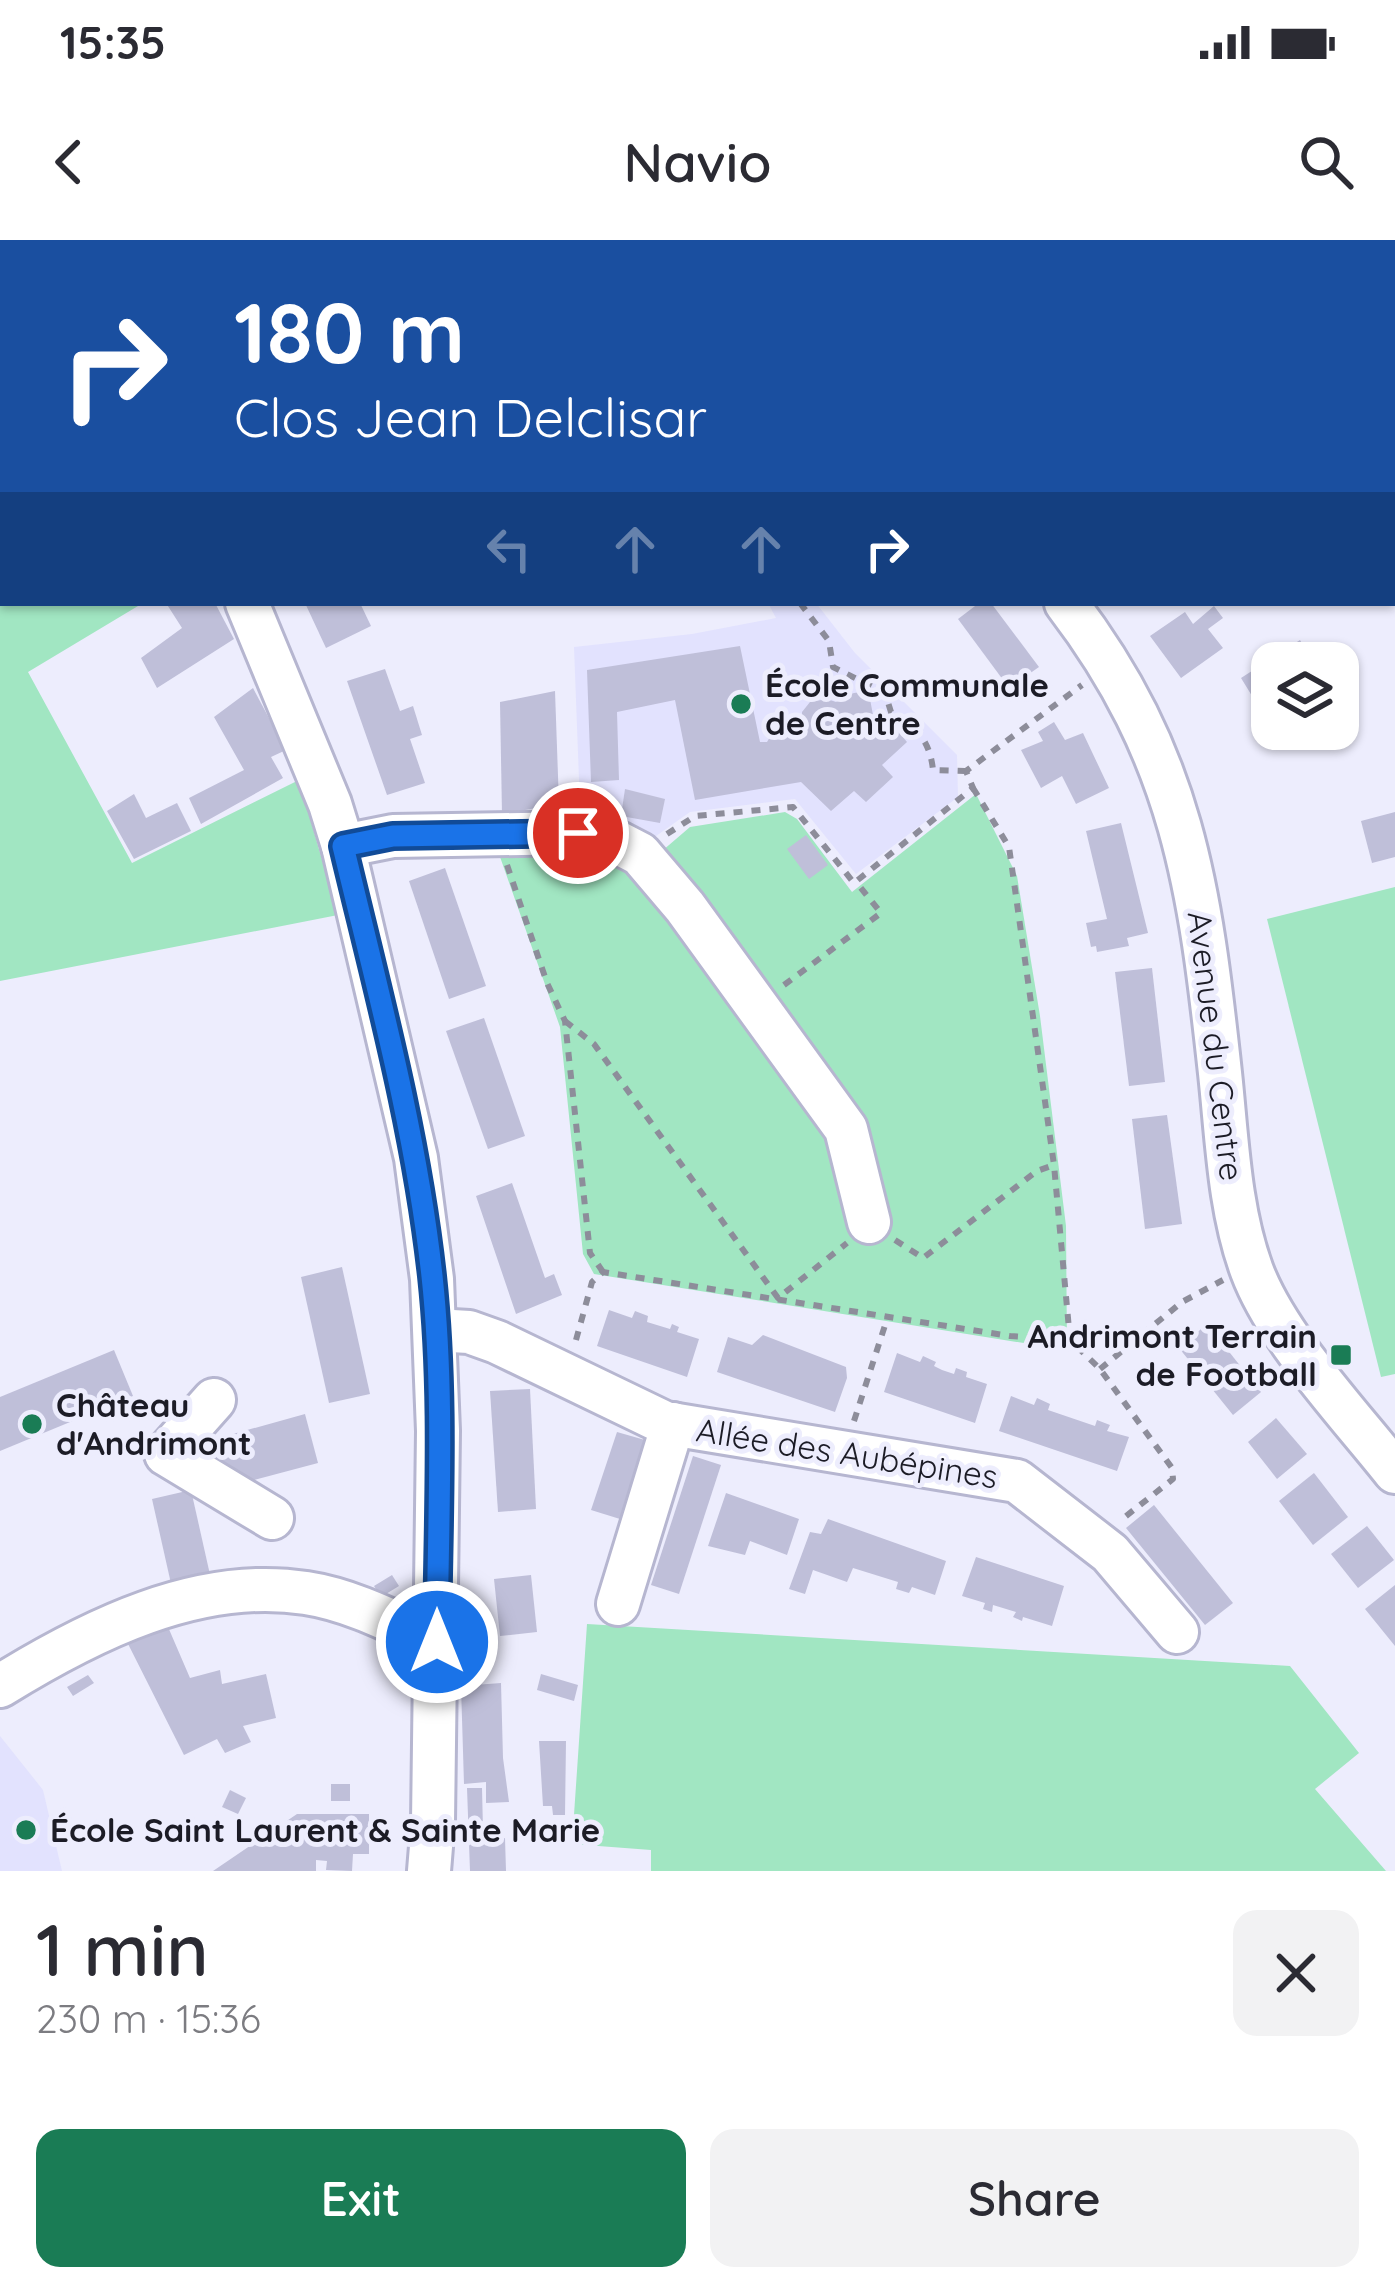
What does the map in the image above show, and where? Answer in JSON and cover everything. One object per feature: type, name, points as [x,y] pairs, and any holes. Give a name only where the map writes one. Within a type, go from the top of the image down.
[{"type":"street","points":[[248,606],[343,846],[416,1158],[435,1330],[437,1642],[429,1871]]},
{"type":"street","name":"Avenue du Centre","points":[[1068,606],[1137,713],[1170,788],[1192,862],[1207,954],[1229,1165],[1251,1269],[1270,1311],[1395,1472]]},
{"type":"street","points":[[343,846],[393,836],[578,833],[613,840],[640,854],[686,908],[846,1129],[868,1222]]},
{"type":"street","name":"Allée des Aubépines","points":[[435,1330],[483,1336],[673,1424],[1017,1481],[1096,1543],[1177,1632]]},
{"type":"street","points":[[214,1400],[166,1454],[272,1518]]},
{"type":"street","name":"Allée des Aubépines","points":[[618,1604],[673,1424]]},
{"type":"street","points":[[0,1686],[126,1618],[257,1589],[309,1593],[371,1612],[437,1642]]},
{"type":"path","points":[[802,606],[829,641],[833,667],[884,693],[891,712],[914,724],[931,754],[933,770],[966,771],[1109,665]]},
{"type":"path","points":[[966,771],[1009,847],[1054,1165],[1070,1340]]},
{"type":"path","points":[[856,882],[974,788]]},
{"type":"path","points":[[640,854],[695,816],[794,807],[881,913],[757,1005]]},
{"type":"path","points":[[497,836],[547,983],[565,1021],[590,1253],[603,1272],[1010,1336],[1070,1340],[1100,1369],[1172,1468],[1172,1479],[1096,1543]]},
{"type":"path","points":[[565,1021],[594,1044],[778,1298]]},
{"type":"path","points":[[778,1298],[826,1263],[868,1222],[923,1258],[1037,1172],[1054,1165]]},
{"type":"path","points":[[1100,1369],[1182,1302],[1251,1269]]},
{"type":"path","points":[[566,1376],[592,1282],[603,1272]]},
{"type":"path","points":[[846,1453],[888,1316]]},
{"type":"shaded area","name":"École Communale de Centre","points":[[770,606],[818,606],[855,653],[957,755],[958,797],[856,874],[795,799],[690,812],[649,841],[585,818],[580,806],[574,647],[692,634],[776,618]]},
{"type":"shaded area","name":"École Saint Laurent & Sainte Marie","points":[[0,1736],[43,1790],[62,1871],[0,1871]]},
{"type":"green space","points":[[0,606],[138,606],[28,672],[132,863],[299,780],[338,915],[0,981]]},
{"type":"green space","points":[[976,794],[1017,876],[1040,1016],[1066,1226],[1067,1350],[594,1274],[583,1254],[560,1027],[499,854],[595,850],[634,875],[690,827],[785,812],[797,819],[852,892]]},
{"type":"green space","points":[[1395,887],[1395,1374],[1381,1377],[1267,919]]},
{"type":"green space","points":[[587,1624],[1290,1666],[1359,1753],[1315,1789],[1386,1871],[651,1871],[651,1850],[572,1844]]},
{"type":"building","points":[[168,606],[217,606],[234,639],[157,688],[141,658],[182,628]]},
{"type":"building","points":[[306,606],[361,606],[371,626],[326,648]]},
{"type":"building","points":[[975,606],[993,606],[1039,667],[1009,688],[958,619]]},
{"type":"building","points":[[1214,606],[1223,618],[1208,629],[1223,648],[1181,678],[1150,636],[1185,612],[1193,624]]},
{"type":"building","points":[[740,646],[760,742],[767,742],[774,730],[802,726],[802,712],[810,702],[836,702],[843,695],[860,692],[870,699],[873,715],[879,709],[907,742],[882,765],[893,777],[866,802],[854,791],[831,811],[801,782],[695,800],[675,700],[617,712],[619,780],[591,782],[587,670]]},
{"type":"building","points":[[385,669],[400,711],[413,706],[422,735],[410,739],[425,783],[387,795],[347,681]]},
{"type":"building","points":[[1251,672],[1251,694],[1241,678]]},
{"type":"building","points":[[253,688],[286,750],[271,757],[283,778],[201,824],[189,798],[244,770],[214,717]]},
{"type":"building","points":[[555,691],[559,804],[502,814],[500,702]]},
{"type":"building","points":[[1054,722],[1065,740],[1083,733],[1109,788],[1076,804],[1062,776],[1041,788],[1021,750],[1043,741],[1038,732]]},
{"type":"building","points":[[625,789],[665,799],[660,823],[621,816]]},
{"type":"building","points":[[134,794],[146,818],[177,803],[191,831],[134,859],[107,811]]},
{"type":"building","points":[[1395,812],[1395,857],[1372,863],[1361,821]]},
{"type":"building","points":[[1121,823],[1148,933],[1127,938],[1129,946],[1097,952],[1096,946],[1091,947],[1086,923],[1107,919],[1086,831]]},
{"type":"building","points":[[806,835],[828,865],[809,879],[787,849]]},
{"type":"building","points":[[445,868],[486,986],[449,999],[409,881]]},
{"type":"building","points":[[1152,968],[1165,1082],[1129,1086],[1115,972]]},
{"type":"building","points":[[484,1018],[525,1136],[488,1149],[446,1031]]},
{"type":"building","points":[[1167,1115],[1182,1224],[1145,1229],[1132,1119]]},
{"type":"building","points":[[512,1183],[545,1278],[554,1274],[562,1295],[516,1314],[476,1196]]},
{"type":"building","points":[[342,1267],[370,1394],[329,1403],[301,1277]]},
{"type":"building","points":[[609,1310],[632,1318],[635,1311],[648,1316],[647,1322],[670,1329],[672,1324],[679,1327],[677,1332],[699,1339],[687,1377],[597,1346]]},
{"type":"building","points":[[1207,1324],[1261,1392],[1233,1415],[1179,1348]]},
{"type":"building","points":[[763,1335],[846,1367],[835,1412],[717,1372],[728,1337],[752,1345]]},
{"type":"building","name":"Château d'Andrimont","points":[[114,1350],[133,1396],[0,1451],[0,1397]]},
{"type":"building","points":[[897,1353],[920,1362],[923,1356],[942,1370],[954,1374],[956,1368],[987,1384],[975,1423],[884,1392]]},
{"type":"building","points":[[530,1389],[536,1509],[498,1512],[490,1391]]},
{"type":"building","points":[[1011,1396],[1034,1405],[1037,1398],[1050,1404],[1048,1410],[1095,1426],[1097,1420],[1110,1425],[1107,1431],[1129,1437],[1117,1471],[999,1431]]},
{"type":"building","points":[[305,1414],[318,1463],[228,1487],[215,1439]]},
{"type":"building","points":[[1276,1418],[1307,1454],[1277,1479],[1248,1442]]},
{"type":"building","points":[[617,1432],[645,1440],[620,1519],[591,1510]]},
{"type":"building","points":[[693,1456],[721,1465],[679,1594],[651,1585]]},
{"type":"building","points":[[1314,1473],[1348,1517],[1313,1545],[1279,1501]]},
{"type":"building","points":[[191,1490],[213,1588],[174,1597],[152,1499]]},
{"type":"building","points":[[726,1493],[799,1519],[787,1555],[750,1541],[745,1555],[708,1546]]},
{"type":"building","points":[[1154,1505],[1233,1603],[1205,1625],[1126,1528]]},
{"type":"building","points":[[828,1519],[946,1561],[935,1595],[912,1587],[909,1593],[896,1589],[898,1582],[853,1568],[847,1582],[813,1570],[805,1594],[789,1589],[810,1532],[821,1534]]},
{"type":"building","points":[[1367,1526],[1394,1560],[1358,1588],[1331,1554]]},
{"type":"building","points":[[976,1557],[1064,1586],[1052,1626],[1023,1617],[1022,1621],[1013,1617],[1016,1612],[993,1605],[992,1612],[983,1609],[985,1603],[962,1596]]},
{"type":"building","points":[[392,1575],[399,1586],[381,1597],[374,1586]]},
{"type":"building","points":[[531,1575],[537,1632],[500,1636],[494,1579]]},
{"type":"building","points":[[1395,1585],[1395,1646],[1365,1609]]},
{"type":"building","points":[[162,1613],[190,1678],[220,1670],[222,1684],[266,1674],[276,1718],[243,1726],[251,1742],[225,1753],[217,1739],[184,1755],[122,1632]]},
{"type":"building","points":[[541,1674],[578,1685],[574,1701],[537,1690]]},
{"type":"building","points":[[88,1675],[94,1683],[73,1696],[67,1687]]},
{"type":"building","points":[[501,1683],[509,1802],[486,1803],[486,1782],[464,1784],[461,1686]]},
{"type":"building","points":[[539,1741],[566,1741],[565,1815],[553,1815],[552,1806],[543,1806]]},
{"type":"building","points":[[331,1784],[350,1784],[350,1801],[331,1801]]},
{"type":"building","points":[[467,1788],[482,1788],[483,1830],[489,1830],[489,1838],[505,1838],[506,1871],[470,1871]]},
{"type":"building","points":[[230,1790],[246,1798],[238,1814],[222,1807]]},
{"type":"building","points":[[297,1814],[369,1814],[369,1854],[353,1854],[352,1871],[326,1870],[327,1861],[316,1860],[316,1871],[213,1871]]},
{"type":"place","name":"École Communale de Centre","points":[[741,704]]},
{"type":"place","name":"Andrimont Terrain de Football","points":[[1341,1355]]},
{"type":"place","name":"Château d'Andrimont","points":[[32,1424]]},
{"type":"place","name":"École Saint Laurent & Sainte Marie","points":[[26,1830]]},
{"type":"route","points":[[437,1642],[438,1431],[432,1279],[416,1158],[343,846],[393,836],[578,833]]}]
